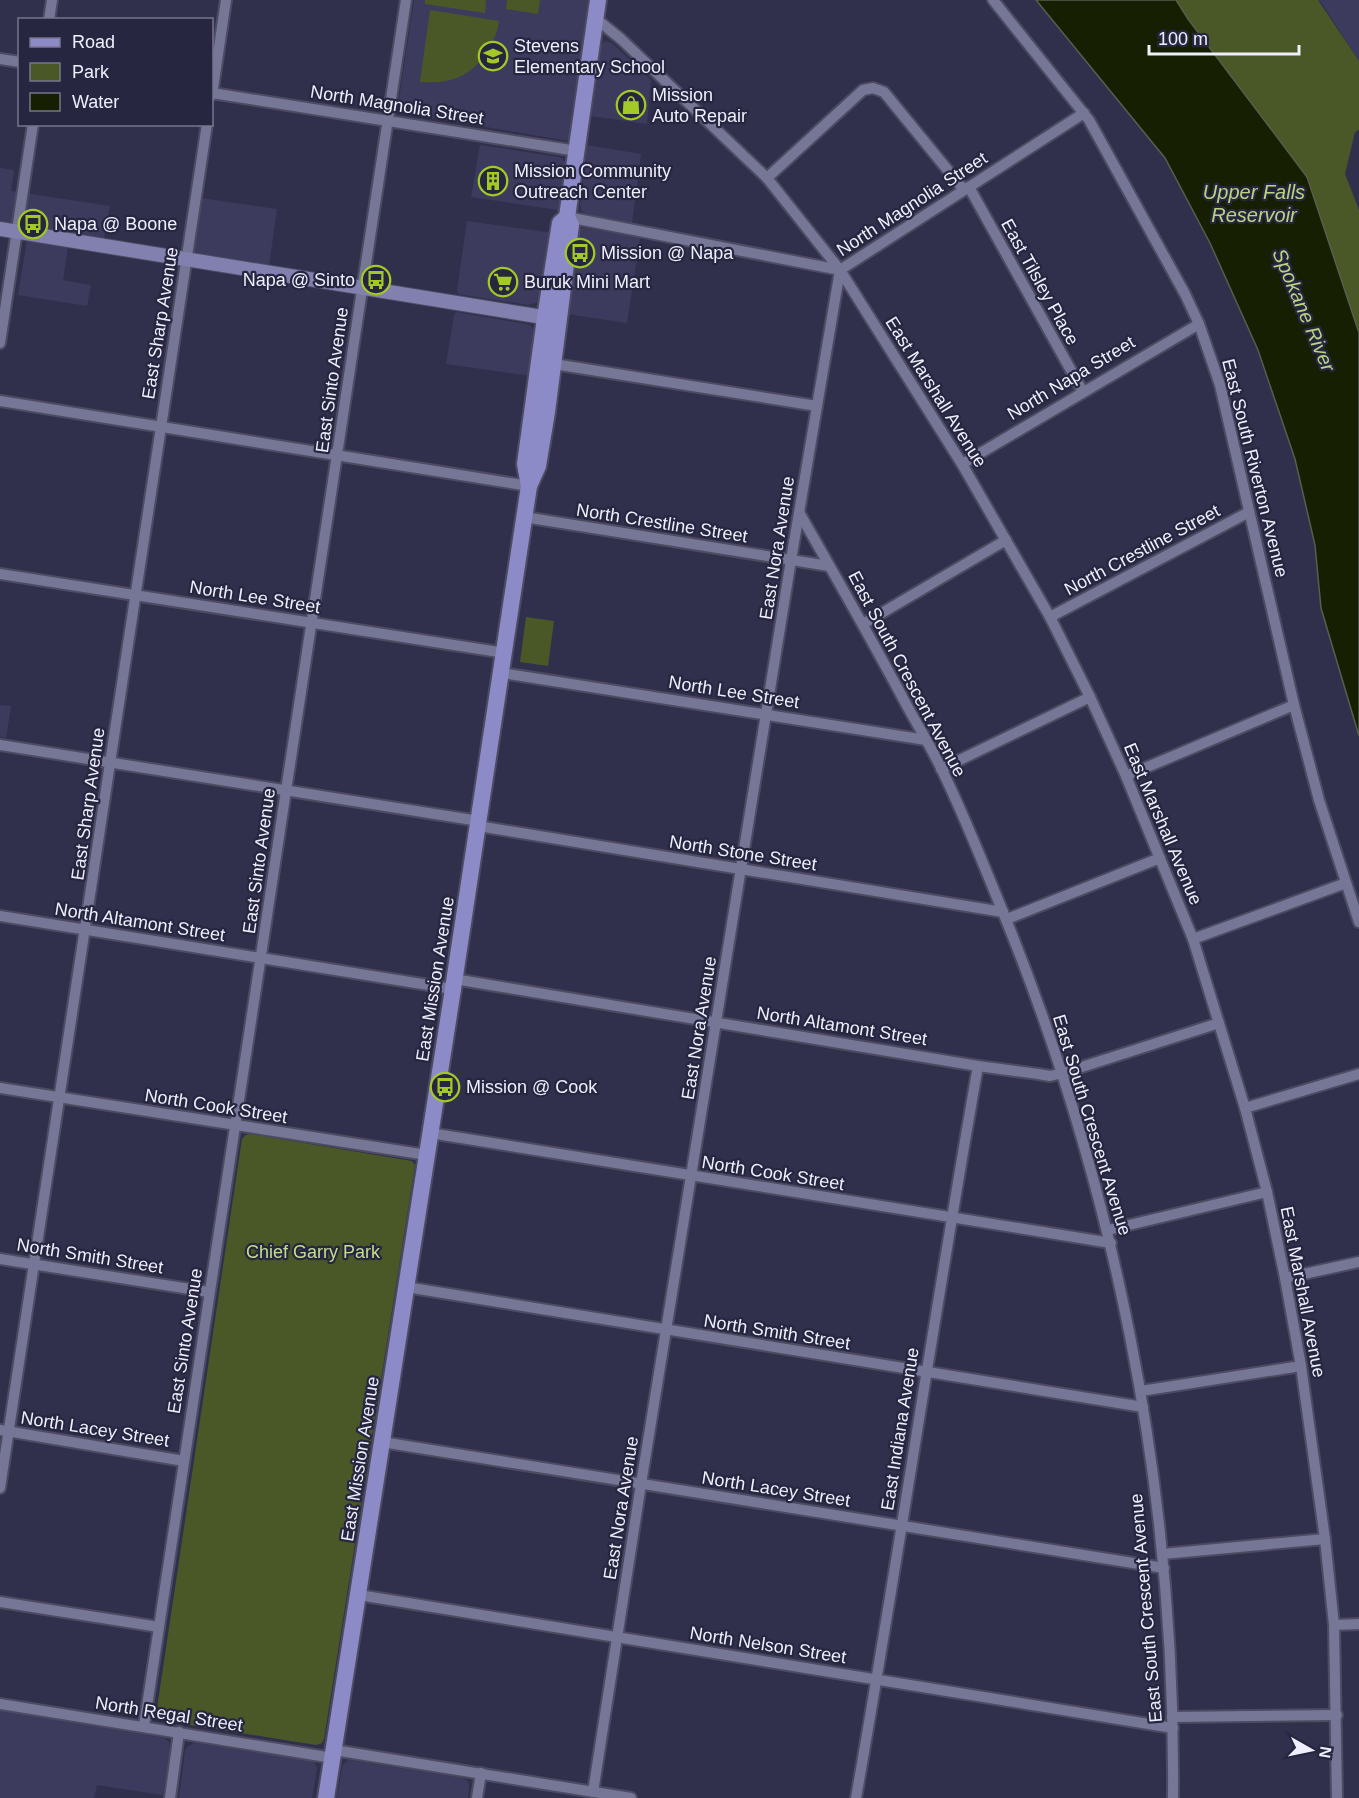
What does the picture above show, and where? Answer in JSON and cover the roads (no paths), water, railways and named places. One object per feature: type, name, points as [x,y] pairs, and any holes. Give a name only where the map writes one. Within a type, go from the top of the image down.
[{"type":"main road","name":"East Mission Avenue","points":[[326,1798],[454,984],[524,517],[529,486],[538,466],[554,364],[553,319],[560,223],[567,217],[598,0]]},
{"type":"main road","points":[[0,229],[553,319]]},
{"type":"main road","name":"East Mission Avenue","points":[[529,486],[525,464],[553,319]]},
{"type":"street","points":[[49,18],[52,0]]},
{"type":"street","points":[[213,86],[226,0]]},
{"type":"street","name":"East Sinto Avenue","points":[[144,1726],[406,0]]},
{"type":"street","name":"East South Riverton Avenue","points":[[993,0],[1084,113],[1179,283],[1199,324],[1220,385],[1294,705],[1319,800],[1359,922]]},
{"type":"street","name":"East Marshall Avenue","points":[[595,18],[621,39],[767,178],[840,270],[962,464],[1006,540],[1050,618],[1090,697],[1126,776],[1193,939],[1245,1108],[1267,1192],[1285,1278],[1301,1366],[1325,1539],[1334,1625],[1337,1798]]},
{"type":"street","points":[[0,59],[18,62]]},
{"type":"street","name":"East Tilsley Place","points":[[767,178],[863,90],[873,88],[884,92],[966,189],[1083,392]]},
{"type":"street","name":"North Magnolia Street","points":[[213,93],[577,151]]},
{"type":"street","name":"North Magnolia Street","points":[[567,217],[840,270],[1084,113]]},
{"type":"street","points":[[0,343],[33,126]]},
{"type":"street","name":"East Sharp Avenue","points":[[0,1488],[4,1431],[34,1264],[60,1098],[207,126]]},
{"type":"street","name":"East Nora Avenue","points":[[593,1792],[641,1484],[840,270]]},
{"type":"street","name":"North Napa Street","points":[[962,464],[1199,324]]},
{"type":"street","points":[[554,364],[817,406]]},
{"type":"street","points":[[0,401],[529,486]]},
{"type":"street","name":"North Crestline Street","points":[[1050,618],[1249,512]]},
{"type":"street","name":"East South Crescent Avenue","points":[[800,514],[863,624],[941,769],[1005,915],[1034,988],[1083,1141],[1108,1230],[1141,1391],[1164,1568],[1173,1722],[1173,1798]]},
{"type":"street","name":"North Crestline Street","points":[[524,517],[830,566]]},
{"type":"street","points":[[863,624],[1006,540]]},
{"type":"street","name":"North Lee Street","points":[[0,574],[505,653]]},
{"type":"street","name":"North Lee Street","points":[[502,673],[926,740]]},
{"type":"street","points":[[941,769],[1090,697]]},
{"type":"street","points":[[1126,776],[1294,705]]},
{"type":"street","name":"North Stone Street","points":[[0,745],[478,823],[1005,915]]},
{"type":"street","points":[[1005,915],[1160,858]]},
{"type":"street","points":[[1193,939],[1346,883]]},
{"type":"street","name":"North Altamont Street","points":[[0,916],[261,959],[716,1022],[1050,1076],[1219,1023]]},
{"type":"street","name":"East Indiana Avenue","points":[[856,1798],[978,1066]]},
{"type":"street","points":[[1245,1108],[1359,1074]]},
{"type":"street","name":"North Cook Street","points":[[0,1088],[427,1155]]},
{"type":"street","name":"North Cook Street","points":[[430,1133],[1111,1244]]},
{"type":"street","points":[[1108,1230],[1267,1192]]},
{"type":"street","name":"North Smith Street","points":[[0,1259],[209,1292]]},
{"type":"street","points":[[1285,1278],[1359,1262]]},
{"type":"street","name":"North Smith Street","points":[[406,1287],[1143,1407]]},
{"type":"street","points":[[1141,1391],[1301,1366]]},
{"type":"street","name":"North Lacey Street","points":[[4,1431],[184,1461]]},
{"type":"street","name":"North Lacey Street","points":[[382,1442],[1164,1568]]},
{"type":"street","points":[[1162,1554],[1325,1539]]},
{"type":"street","name":"North Nelson Street","points":[[359,1595],[877,1680],[1173,1722],[1337,1715]]},
{"type":"street","points":[[0,1602],[159,1627]]},
{"type":"street","points":[[1334,1625],[1359,1624]]},
{"type":"street","name":"North Regal Street","points":[[0,1704],[179,1732],[481,1773],[631,1798]]},
{"type":"street","points":[[170,1798],[179,1732]]},
{"type":"street","points":[[477,1798],[481,1773]]},
{"type":"water","name":"Upper Falls Reservoir","points":[[1036,0],[1176,0],[1307,177],[1359,333],[1359,736],[1321,608],[1315,545],[1295,459],[1258,350],[1210,243],[1165,158]]},
{"type":"place","name":"Stevens Elementary School","points":[[493,56]]},
{"type":"place","name":"Mission Auto Repair","points":[[631,105]]},
{"type":"place","name":"Mission Community Outreach Center","points":[[493,181]]},
{"type":"place","name":"Napa @ Boone","points":[[33,224]]},
{"type":"place","name":"Mission @ Napa","points":[[580,253]]},
{"type":"place","name":"Napa @ Sinto","points":[[376,280]]},
{"type":"place","name":"Buruk Mini Mart","points":[[503,282]]},
{"type":"place","name":"Mission @ Cook","points":[[445,1087]]},
{"type":"water label","name":"Spokane River","points":[[1304,310]]},
{"type":"park label","name":"Chief Garry Park","points":[[313,1252]]}]
